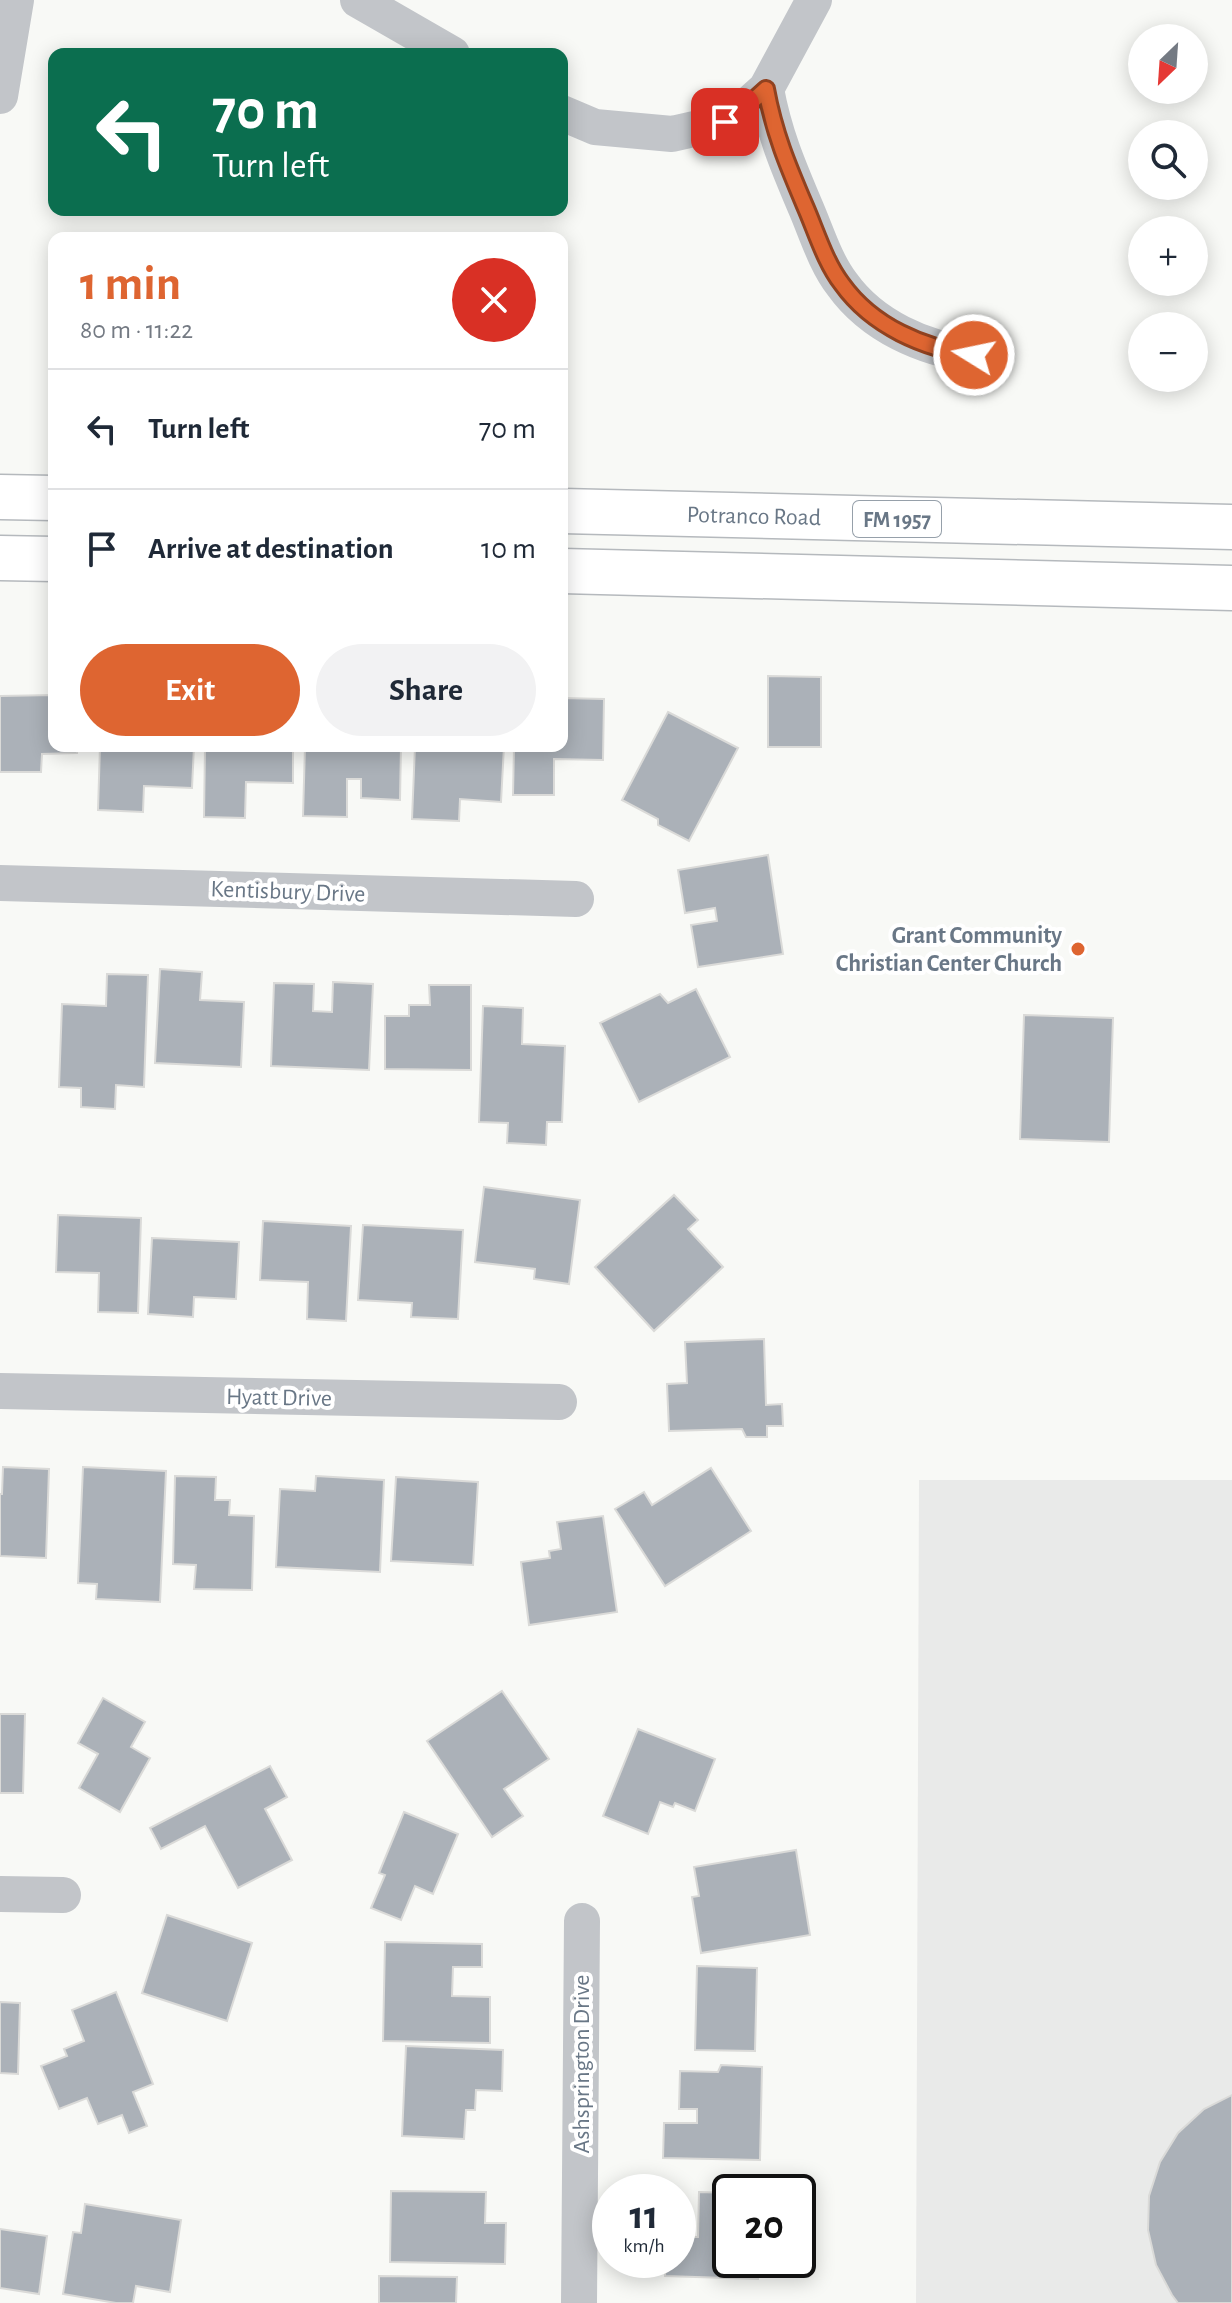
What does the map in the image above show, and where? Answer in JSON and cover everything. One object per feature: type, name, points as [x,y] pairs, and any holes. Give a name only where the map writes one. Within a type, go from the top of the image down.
[{"type":"main road","points":[[0,497],[48,498]]},
{"type":"main road","name":"Potranco Road","points":[[568,511],[1232,527]]},
{"type":"main road","points":[[0,558],[48,559]]},
{"type":"main road","points":[[568,571],[1232,588]]},
{"type":"street","points":[[0,96],[16,0]]},
{"type":"street","points":[[358,0],[442,48]]},
{"type":"street","points":[[568,116],[595,127],[672,134],[725,122],[766,89],[814,0]]},
{"type":"street","points":[[766,89],[780,149],[841,284],[883,323],[916,341],[947,352],[974,355]]},
{"type":"street","name":"Kentisbury Drive","points":[[0,883],[576,899]]},
{"type":"street","name":"Hyatt Drive","points":[[0,1391],[559,1402]]},
{"type":"street","points":[[0,1894],[63,1895]]},
{"type":"street","name":"Ashsprington Drive","points":[[579,2303],[582,1921]]},
{"type":"shaded area","points":[[919,1480],[1232,1480],[1232,2303],[916,2303]]},
{"type":"building","points":[[768,676],[821,677],[821,747],[768,747]]},
{"type":"building","points":[[48,695],[48,752],[77,753],[42,754],[41,772],[0,772],[0,696]]},
{"type":"building","points":[[568,698],[604,699],[603,760],[554,759],[554,795],[513,795],[514,752],[568,752]]},
{"type":"building","points":[[668,712],[738,748],[689,841],[658,825],[658,819],[622,800]]},
{"type":"building","points":[[100,752],[194,752],[192,788],[144,786],[143,812],[98,810]]},
{"type":"building","points":[[205,752],[293,752],[293,783],[246,782],[245,818],[204,817]]},
{"type":"building","points":[[305,752],[401,752],[400,800],[361,798],[361,779],[347,779],[347,817],[303,816]]},
{"type":"building","points":[[415,752],[504,752],[501,802],[460,799],[459,821],[412,819]]},
{"type":"building","points":[[768,855],[783,954],[698,967],[691,925],[717,921],[715,908],[685,913],[678,870]]},
{"type":"building","points":[[160,969],[202,972],[200,1000],[244,1002],[241,1067],[155,1063]]},
{"type":"building","points":[[107,974],[148,975],[144,1087],[116,1085],[115,1109],[81,1107],[81,1088],[59,1087],[62,1004],[106,1006]]},
{"type":"building","points":[[333,982],[373,984],[369,1070],[271,1066],[274,983],[314,984],[313,1011],[332,1012]]},
{"type":"building","points":[[429,985],[471,985],[471,1070],[385,1069],[385,1016],[409,1016],[409,1005],[430,1005]]},
{"type":"building","points":[[696,989],[730,1057],[639,1102],[600,1023],[660,994],[668,1003]]},
{"type":"building","points":[[483,1006],[523,1008],[522,1044],[565,1046],[562,1122],[547,1122],[546,1145],[507,1143],[508,1123],[479,1122]]},
{"type":"building","points":[[1024,1015],[1113,1018],[1109,1142],[1020,1139]]},
{"type":"building","points":[[484,1187],[580,1200],[569,1284],[534,1279],[535,1269],[475,1262]]},
{"type":"building","points":[[674,1195],[698,1220],[688,1229],[723,1267],[654,1331],[595,1267]]},
{"type":"building","points":[[58,1215],[141,1218],[138,1313],[98,1312],[99,1273],[56,1272]]},
{"type":"building","points":[[263,1221],[351,1226],[346,1321],[307,1319],[308,1282],[260,1280]]},
{"type":"building","points":[[363,1225],[463,1230],[458,1319],[411,1317],[412,1303],[358,1300]]},
{"type":"building","points":[[152,1238],[239,1242],[236,1299],[194,1297],[193,1317],[148,1314]]},
{"type":"building","points":[[764,1339],[766,1405],[782,1404],[783,1426],[767,1426],[767,1437],[746,1437],[742,1429],[669,1431],[667,1384],[687,1383],[685,1342]]},
{"type":"building","points":[[3,1467],[49,1469],[46,1558],[0,1556]]},
{"type":"building","points":[[83,1467],[166,1471],[160,1602],[96,1599],[97,1584],[78,1583]]},
{"type":"building","points":[[711,1468],[751,1531],[665,1586],[615,1509],[644,1492],[652,1505]]},
{"type":"building","points":[[175,1476],[216,1477],[215,1500],[230,1500],[229,1515],[254,1516],[252,1590],[194,1589],[196,1565],[173,1564]]},
{"type":"building","points":[[316,1476],[384,1480],[380,1572],[276,1567],[280,1489],[315,1491]]},
{"type":"building","points":[[396,1477],[478,1482],[473,1565],[391,1561]]},
{"type":"building","points":[[603,1516],[617,1612],[529,1625],[521,1562],[550,1558],[549,1551],[561,1549],[557,1522]]},
{"type":"building","points":[[502,1691],[549,1759],[504,1789],[523,1816],[492,1837],[427,1741]]},
{"type":"building","points":[[103,1698],[145,1722],[131,1747],[150,1758],[120,1812],[79,1788],[98,1754],[78,1743]]},
{"type":"building","points":[[0,1714],[25,1714],[23,1793],[0,1793]]},
{"type":"building","points":[[638,1729],[715,1759],[695,1811],[675,1803],[673,1807],[660,1802],[648,1834],[603,1816]]},
{"type":"building","points":[[270,1766],[287,1797],[265,1809],[292,1860],[238,1888],[205,1826],[161,1849],[150,1828]]},
{"type":"building","points":[[404,1812],[458,1834],[433,1894],[415,1886],[401,1920],[371,1908],[385,1875],[379,1873]]},
{"type":"building","points":[[796,1850],[810,1935],[701,1953],[692,1897],[699,1896],[694,1867]]},
{"type":"building","points":[[167,1915],[252,1943],[227,2021],[142,1993]]},
{"type":"building","points":[[385,1942],[482,1944],[482,1967],[453,1967],[452,1996],[490,1997],[490,2043],[383,2041]]},
{"type":"building","points":[[697,1966],[757,1968],[755,2051],[695,2050]]},
{"type":"building","points":[[116,1992],[153,2084],[133,2092],[147,2126],[129,2133],[122,2115],[98,2124],[87,2098],[59,2109],[41,2066],[67,2056],[64,2049],[84,2041],[72,2010]]},
{"type":"building","points":[[0,2002],[20,2003],[18,2074],[0,2073]]},
{"type":"building","points":[[406,2046],[503,2050],[502,2091],[476,2090],[475,2110],[466,2110],[464,2139],[402,2136]]},
{"type":"building","points":[[721,2065],[762,2067],[760,2160],[663,2158],[664,2123],[697,2123],[697,2109],[679,2109],[680,2071],[718,2072]]},
{"type":"building","points":[[1232,2095],[1232,2303],[1178,2303],[1156,2265],[1148,2230],[1149,2196],[1160,2162],[1178,2133],[1204,2109]]},
{"type":"building","points":[[391,2191],[486,2192],[485,2223],[506,2223],[505,2264],[390,2262]]},
{"type":"building","points":[[699,2192],[712,2192],[712,2278],[696,2277]]},
{"type":"building","points":[[85,2204],[181,2220],[170,2292],[136,2286],[133,2303],[63,2294],[73,2232],[81,2233]]},
{"type":"building","points":[[0,2229],[47,2236],[39,2294],[0,2288]]},
{"type":"building","points":[[379,2276],[457,2277],[456,2303],[379,2303]]},
{"type":"place","name":"Grant Community Christian Center Church","points":[[1078,949]]},
{"type":"route","points":[[725,122],[766,89],[780,149],[841,284],[883,323],[916,341],[947,352],[974,355]]}]
